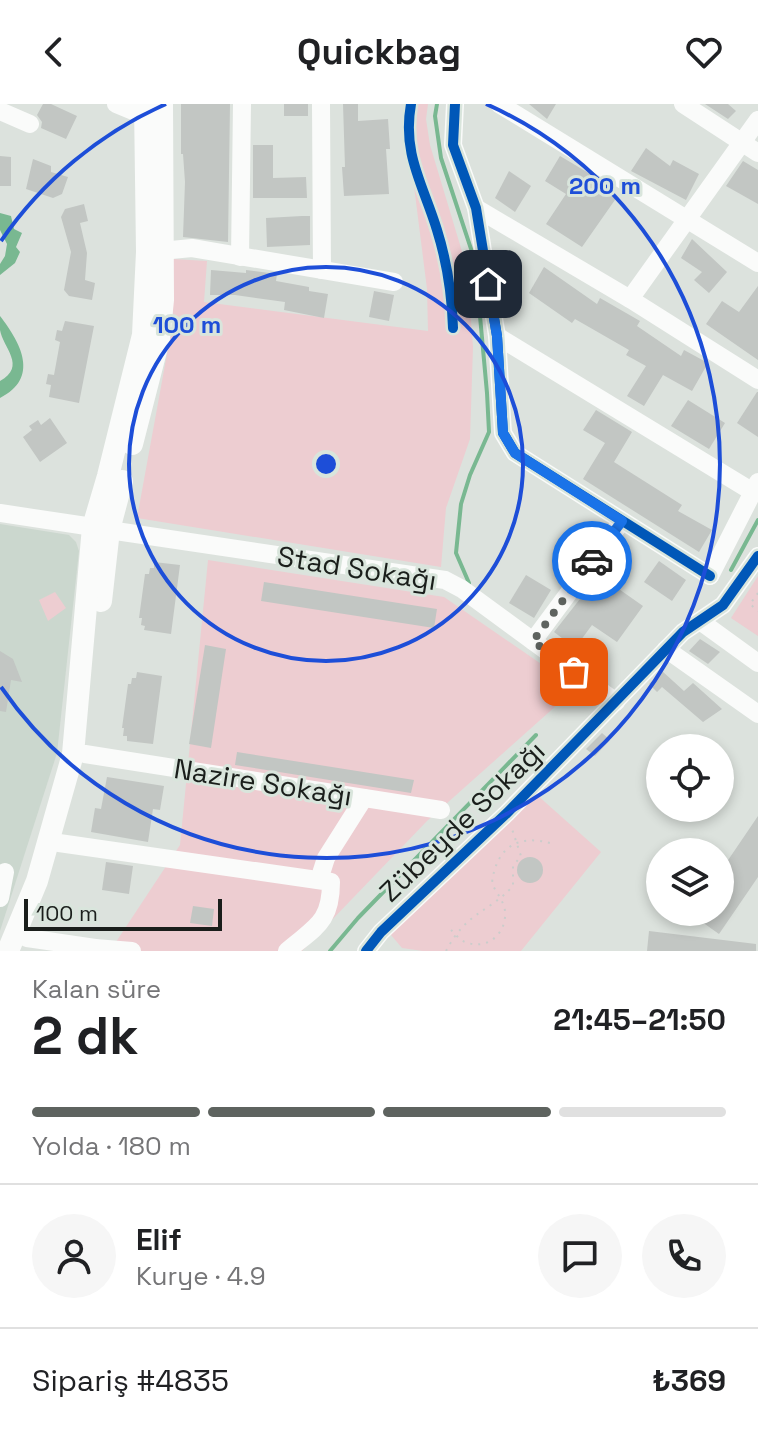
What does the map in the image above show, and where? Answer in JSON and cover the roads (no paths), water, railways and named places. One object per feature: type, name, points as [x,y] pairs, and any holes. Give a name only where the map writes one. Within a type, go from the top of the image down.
[{"type":"main road","points":[[19,947],[73,754],[101,529],[159,339],[153,110]]},
{"type":"main road","points":[[19,947],[59,843],[85,754],[101,529]]},
{"type":"street","points":[[116,104],[153,110]]},
{"type":"street","points":[[240,257],[242,104]]},
{"type":"street","points":[[321,104],[322,270]]},
{"type":"street","points":[[455,104],[453,145],[476,208],[497,336],[503,433],[515,453],[710,576],[723,605]]},
{"type":"street","points":[[499,104],[758,263]]},
{"type":"street","points":[[683,104],[758,153]]},
{"type":"street","points":[[0,111],[30,124]]},
{"type":"street","points":[[630,299],[758,120]]},
{"type":"street","points":[[476,208],[630,299],[758,380]]},
{"type":"street","points":[[155,251],[192,248],[394,282]]},
{"type":"street","points":[[497,336],[755,487],[710,576]]},
{"type":"street","name":"Stad Sokağı","points":[[0,513],[445,580],[462,589],[616,702]]},
{"type":"street","points":[[533,641],[622,521]]},
{"type":"street","name":"Zübeyde Sokağı","points":[[366,951],[381,932],[507,813],[683,632],[723,605],[758,556]]},
{"type":"street","points":[[700,621],[758,663]]},
{"type":"street","points":[[666,649],[758,714]]},
{"type":"street","name":"Nazire Sokağı","points":[[85,754],[441,810]]},
{"type":"street","points":[[319,880],[326,858],[364,798]]},
{"type":"street","points":[[59,843],[331,882],[331,899],[324,919],[287,951]]},
{"type":"street","points":[[0,898],[5,872]]},
{"type":"street","points":[[19,947],[132,951]]},
{"type":"waterway","points":[[437,104],[435,116],[441,158],[475,261],[487,393],[489,432],[461,504],[456,553],[469,583]]},
{"type":"waterway","points":[[731,570],[758,520]]},
{"type":"waterway","points":[[330,951],[358,918],[536,735]]}]
